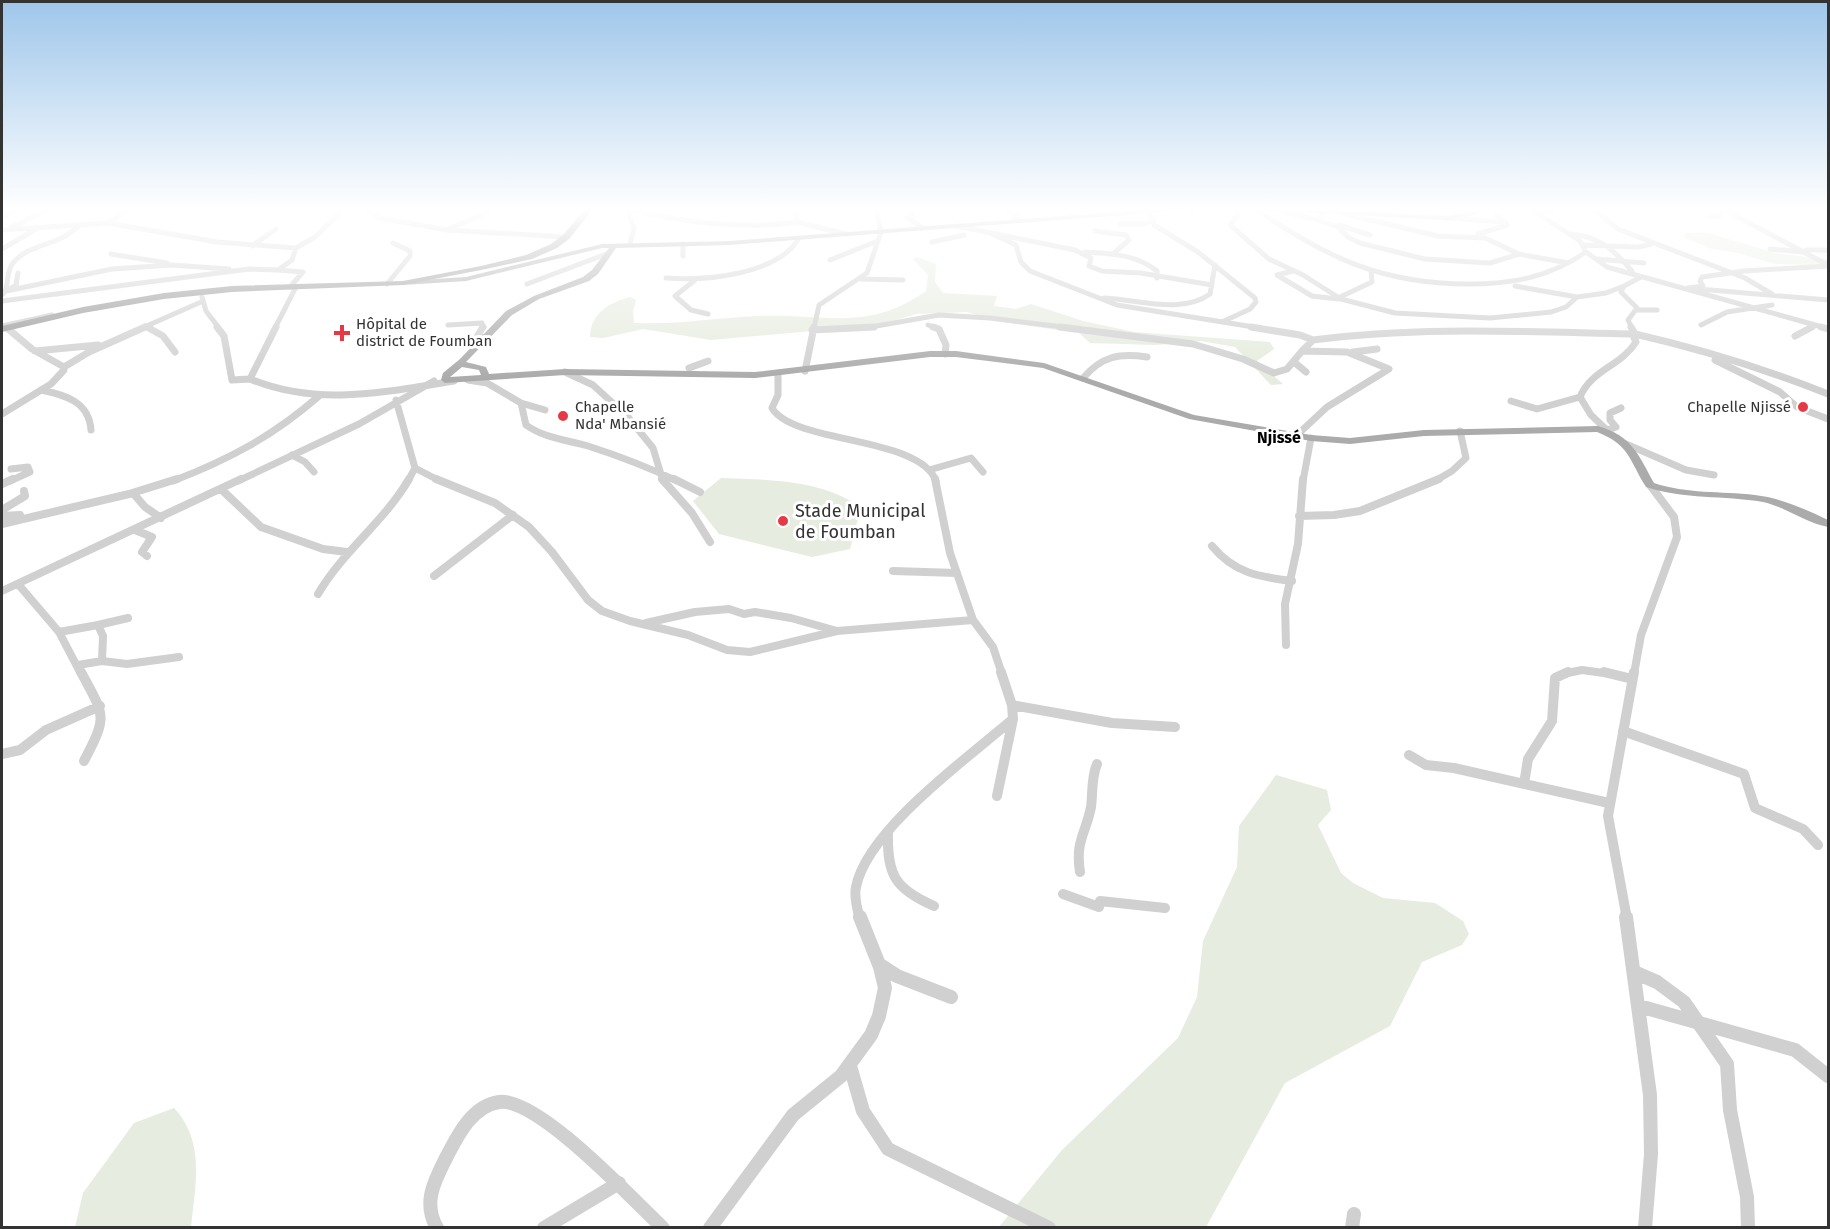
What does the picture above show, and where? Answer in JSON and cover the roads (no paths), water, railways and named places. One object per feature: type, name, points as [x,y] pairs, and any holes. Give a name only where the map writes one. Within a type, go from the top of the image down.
[{"type":"highway","points":[[3,328],[58,315],[202,291],[403,283],[450,278],[498,265]]},
{"type":"main road","points":[[450,278],[517,265]]},
{"type":"main road","points":[[596,265],[586,279],[515,309],[483,338],[469,357],[446,375],[446,380],[468,380],[483,374],[565,372],[710,376],[778,374],[945,354],[1030,363],[1083,378],[1192,417],[1311,438],[1350,441],[1460,431],[1579,428],[1609,431],[1626,444],[1650,485],[1677,494],[1764,499],[1791,507],[1828,524]]},
{"type":"main road","points":[[469,357],[483,374]]},
{"type":"main road","points":[[461,364],[483,374]]},
{"type":"street","points":[[4,293],[7,270],[11,265]]},
{"type":"street","points":[[278,270],[285,265]]},
{"type":"street","points":[[387,284],[394,272],[404,265]]},
{"type":"street","points":[[527,284],[558,274],[575,265]]},
{"type":"street","points":[[666,278],[695,280],[733,273],[757,265]]},
{"type":"street","points":[[805,371],[812,330],[822,302],[861,279],[870,265]]},
{"type":"street","points":[[1024,265],[1030,271],[1117,305],[1313,340],[1373,332],[1587,336],[1634,334],[1673,343],[1794,379],[1828,394]]},
{"type":"street","points":[[1090,265],[1097,269],[1141,273],[1157,278],[1212,285]]},
{"type":"street","points":[[1151,265],[1157,271],[1157,278]]},
{"type":"street","points":[[1101,298],[1188,303],[1206,298],[1212,285],[1215,265]]},
{"type":"street","points":[[1215,265],[1256,300],[1250,309],[1222,322]]},
{"type":"street","points":[[1282,265],[1340,298]]},
{"type":"street","points":[[1360,265],[1414,282],[1503,284],[1577,297],[1606,293],[1641,277]]},
{"type":"street","points":[[1503,284],[1539,278],[1563,265]]},
{"type":"street","points":[[1604,265],[1828,329]]},
{"type":"street","points":[[1627,265],[1632,271],[1631,274]]},
{"type":"street","points":[[1713,265],[1733,273],[1772,294]]},
{"type":"street","points":[[4,293],[112,269],[171,266],[303,272],[293,287],[250,379]]},
{"type":"street","points":[[1681,288],[1703,286],[1700,281],[1702,277],[1828,266]]},
{"type":"street","points":[[2,301],[217,275],[249,269]]},
{"type":"street","points":[[1340,298],[1372,282],[1371,270]]},
{"type":"street","points":[[1293,271],[1277,275],[1312,296],[1340,298],[1395,313],[1490,318],[1561,310],[1577,297]]},
{"type":"street","points":[[4,293],[16,285],[18,273]]},
{"type":"street","points":[[861,279],[903,280]]},
{"type":"street","points":[[695,280],[675,296],[692,310],[708,314]]},
{"type":"street","points":[[1624,286],[1621,294],[1637,310],[1657,310]]},
{"type":"street","points":[[1681,288],[1828,300]]},
{"type":"street","points":[[202,291],[201,302],[224,336],[232,380],[250,379],[286,393],[319,396],[395,390],[454,381]]},
{"type":"street","points":[[2,414],[57,378],[64,367],[102,345],[201,302]]},
{"type":"street","points":[[1701,325],[1727,312],[1772,305]]},
{"type":"street","points":[[1580,397],[1586,381],[1629,354],[1636,342],[1628,320],[1637,310]]},
{"type":"street","points":[[812,330],[862,329],[926,317],[962,316],[1193,344],[1243,359],[1274,373],[1287,369],[1313,340]]},
{"type":"street","points":[[448,326],[482,323],[484,325],[478,335],[483,338]]},
{"type":"street","points":[[928,325],[939,329],[946,345],[945,354]]},
{"type":"street","points":[[1795,336],[1814,326]]},
{"type":"street","points":[[145,327],[158,332],[175,352]]},
{"type":"street","points":[[3,328],[35,351],[64,367]]},
{"type":"street","points":[[1673,343],[1729,366],[1780,392],[1791,403],[1828,419]]},
{"type":"street","points":[[35,351],[102,345]]},
{"type":"street","points":[[1302,351],[1347,352],[1377,349]]},
{"type":"street","points":[[1296,435],[1308,421],[1320,412],[1389,369],[1347,352]]},
{"type":"street","points":[[1083,378],[1098,360],[1105,357],[1129,354],[1147,357]]},
{"type":"street","points":[[689,368],[708,361]]},
{"type":"street","points":[[1293,362],[1306,372]]},
{"type":"street","points":[[565,372],[593,385],[628,417],[653,448],[660,465],[662,480],[692,513],[710,542]]},
{"type":"street","points":[[483,374],[521,403],[544,410]]},
{"type":"street","points":[[778,374],[778,395],[772,408],[775,413],[804,428],[893,450],[929,470],[939,490],[948,549],[973,621],[993,647],[1012,705],[1013,719],[997,796]]},
{"type":"street","points":[[2,591],[292,455],[396,404],[446,375]]},
{"type":"street","points":[[41,390],[62,394],[81,403],[91,420],[91,430]]},
{"type":"street","points":[[318,594],[347,552],[389,505],[415,468],[413,450],[401,427],[395,390]]},
{"type":"street","points":[[2,524],[133,493],[187,475],[243,450],[295,419],[319,396]]},
{"type":"street","points":[[1511,401],[1537,409],[1580,397]]},
{"type":"street","points":[[1580,397],[1591,415],[1609,431],[1616,427],[1610,420],[1610,413],[1621,408]]},
{"type":"street","points":[[521,403],[526,425],[536,432],[588,446],[660,472],[700,492]]},
{"type":"street","points":[[1299,516],[1328,516],[1358,512],[1395,494],[1437,482],[1455,470],[1466,458],[1460,431]]},
{"type":"street","points":[[1286,645],[1285,604],[1292,581],[1304,466],[1311,438]]},
{"type":"street","points":[[1626,444],[1686,470],[1714,475]]},
{"type":"street","points":[[292,455],[305,462],[314,472]]},
{"type":"street","points":[[929,470],[971,458],[983,472]]},
{"type":"street","points":[[2,484],[30,472],[28,466],[11,468]]},
{"type":"street","points":[[415,468],[426,475],[495,503],[513,515],[541,539],[594,606],[630,621],[646,623],[738,652],[776,647],[837,631],[973,621]]},
{"type":"street","points":[[1644,1227],[1651,1154],[1650,1105],[1639,1006],[1616,851],[1609,825],[1609,803],[1641,635],[1677,537],[1674,517],[1650,485]]},
{"type":"street","points":[[220,489],[261,527],[323,549],[347,552]]},
{"type":"street","points":[[2,510],[24,495],[24,491]]},
{"type":"street","points":[[133,493],[145,507],[161,518]]},
{"type":"street","points":[[2,516],[47,513]]},
{"type":"street","points":[[434,576],[513,515]]},
{"type":"street","points":[[135,530],[152,537],[142,552],[147,556]]},
{"type":"street","points":[[1212,546],[1224,562],[1236,570],[1255,576],[1292,581]]},
{"type":"street","points":[[893,572],[957,573]]},
{"type":"street","points":[[18,584],[59,632],[100,706],[103,720],[84,761]]},
{"type":"street","points":[[646,623],[695,612],[729,609],[744,614],[755,612],[791,618],[837,631]]},
{"type":"street","points":[[59,632],[128,618]]},
{"type":"street","points":[[98,625],[103,636],[102,661]]},
{"type":"street","points":[[78,665],[102,661],[128,664],[179,657]]},
{"type":"street","points":[[1524,784],[1528,759],[1552,722],[1555,678],[1563,674],[1590,671],[1607,672],[1632,679]]},
{"type":"street","points":[[1012,705],[1112,723],[1175,727]]},
{"type":"street","points":[[2,754],[20,750],[45,730],[100,706]]},
{"type":"street","points":[[710,1227],[736,1196],[788,1121],[808,1098],[833,1083],[850,1066],[866,1045],[883,1005],[886,981],[861,923],[855,887],[863,867],[888,830],[1013,719]]},
{"type":"street","points":[[1623,731],[1744,774],[1755,808],[1803,828],[1818,844]]},
{"type":"street","points":[[1409,755],[1433,767],[1454,768],[1609,803]]},
{"type":"street","points":[[1080,872],[1079,840],[1092,801],[1089,790],[1096,764]]},
{"type":"street","points":[[888,830],[887,858],[894,879],[908,896],[934,906]]},
{"type":"street","points":[[1063,894],[1099,907],[1100,901],[1138,907],[1165,908]]},
{"type":"street","points":[[880,965],[919,986],[951,997]]},
{"type":"street","points":[[1634,972],[1674,993],[1701,1025],[1727,1064],[1730,1075],[1730,1110],[1742,1164],[1748,1227]]},
{"type":"street","points":[[1639,1006],[1795,1050],[1827,1072]]},
{"type":"street","points":[[850,1066],[858,1104],[877,1137],[888,1149],[1049,1227]]},
{"type":"street","points":[[436,1227],[429,1201],[433,1185],[456,1138],[470,1118],[500,1102],[524,1108],[551,1123],[619,1184],[656,1223],[663,1227]]},
{"type":"street","points":[[544,1227],[619,1184]]},
{"type":"place","name":"Hôpital de district de Foumban","points":[[342,333]]},
{"type":"place","name":"Chapelle Njissé","points":[[1803,407]]},
{"type":"place","name":"Chapelle Nda' Mbansié","points":[[563,416]]},
{"type":"place","name":"Stade Municipal de Foumban","points":[[783,521]]},
{"type":"district","name":"Njissé","points":[[1279,437]]}]
